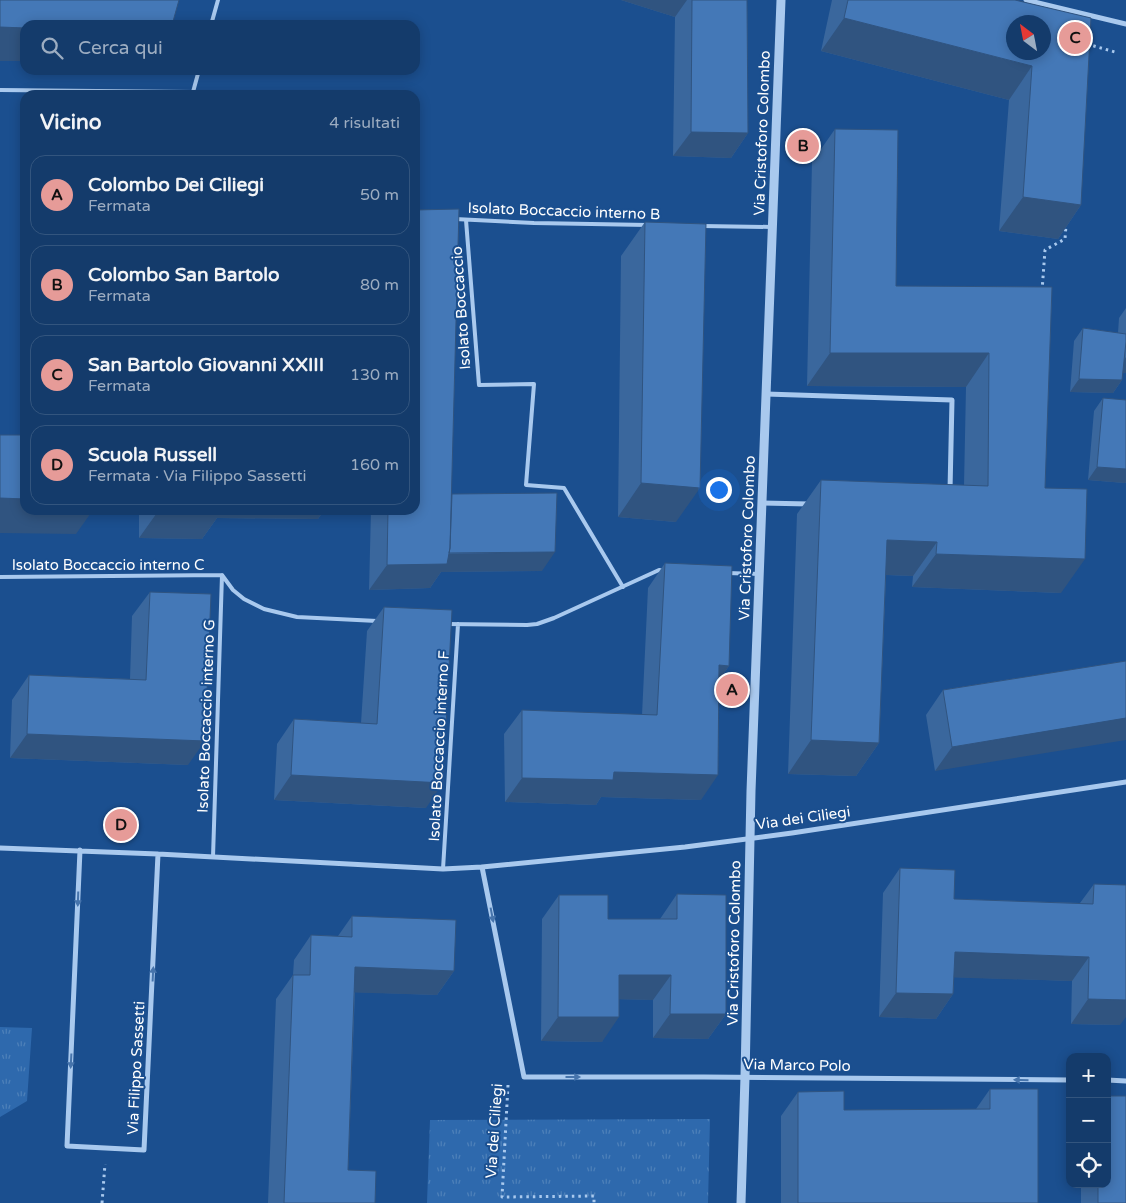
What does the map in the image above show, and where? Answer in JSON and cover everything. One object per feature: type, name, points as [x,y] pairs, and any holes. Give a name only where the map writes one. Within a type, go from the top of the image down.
[{"type":"street","name":"Via Cristoforo Colombo","points":[[741,1203],[750,839],[781,0]]},
{"type":"street","points":[[1026,0],[1126,24]]},
{"type":"street","points":[[766,394],[952,400],[950,498]]},
{"type":"street","points":[[762,503],[812,504]]},
{"type":"street","name":"Via dei Ciliegi","points":[[443,870],[750,839],[1126,782]]},
{"type":"street","points":[[0,848],[80,850],[443,870]]},
{"type":"street","name":"Via Filippo Sassetti","points":[[80,850],[67,1146],[144,1150],[158,854]]},
{"type":"street","name":"Via dei Ciliegi","points":[[482,867],[524,1077]]},
{"type":"street","name":"Via Marco Polo","points":[[524,1077],[1066,1080]]},
{"type":"street","points":[[1111,1080],[1126,1080]]},
{"type":"lane","points":[[212,20],[218,0]]},
{"type":"lane","points":[[196,90],[198,75]]},
{"type":"lane","points":[[0,90],[20,90]]},
{"type":"lane","name":"Isolato Boccaccio interno B","points":[[449,219],[657,226]]},
{"type":"lane","name":"Isolato Boccaccio","points":[[466,220],[479,385],[534,384],[526,485],[564,488],[623,587]]},
{"type":"lane","points":[[695,226],[772,227]]},
{"type":"lane","points":[[438,623],[518,626],[537,624],[659,570],[668,571]]},
{"type":"lane","points":[[723,573],[760,574]]},
{"type":"lane","name":"Isolato Boccaccio interno C","points":[[0,577],[222,575],[233,590],[244,599],[264,609],[297,617],[380,621]]},
{"type":"lane","name":"Isolato Boccaccio interno G","points":[[213,857],[222,575]]},
{"type":"lane","name":"Isolato Boccaccio interno F","points":[[443,870],[458,624]]},
{"type":"path","points":[[1087,44],[1115,52]]},
{"type":"path","points":[[1042,299],[1045,250],[1065,240],[1066,220]]},
{"type":"path","name":"Via dei Ciliegi","points":[[524,1077],[508,1078],[502,1197],[594,1196],[594,1203]]},
{"type":"path","points":[[102,1203],[106,1148]]},
{"type":"green space","points":[[0,1027],[32,1028],[27,1101],[0,1117]]},
{"type":"green space","points":[[710,1119],[708,1203],[427,1203],[430,1120]]},
{"type":"building","points":[[0,0],[179,0],[173,20],[20,20],[20,28],[0,27]]},
{"type":"building","points":[[692,0],[747,0],[748,133],[691,132]]},
{"type":"building","points":[[848,0],[1015,0],[1091,18],[1081,205],[1023,197],[1032,66],[1008,60],[1051,60],[1051,15],[1006,15],[1006,59],[844,18]]},
{"type":"building","points":[[835,129],[898,130],[896,286],[1052,287],[1045,488],[1087,489],[1085,559],[936,554],[937,542],[887,540],[879,743],[811,740],[821,480],[988,486],[989,353],[830,353]]},
{"type":"building","points":[[459,209],[450,548],[447,564],[387,565],[388,515],[420,515],[420,210]]},
{"type":"building","points":[[645,222],[706,224],[700,488],[641,483]]},
{"type":"building","points":[[1083,328],[1126,334],[1122,380],[1079,379]]},
{"type":"building","points":[[1103,398],[1126,400],[1126,469],[1097,467]]},
{"type":"building","points":[[0,435],[20,435],[20,499],[0,498]]},
{"type":"building","points":[[557,493],[555,552],[449,553],[452,494]]},
{"type":"building","points":[[665,563],[732,566],[729,666],[719,665],[718,775],[614,772],[613,780],[522,778],[522,710],[657,715]]},
{"type":"building","points":[[150,592],[211,594],[205,741],[27,734],[29,675],[146,680]]},
{"type":"building","points":[[384,607],[452,610],[443,783],[291,775],[294,719],[377,724]]},
{"type":"building","points":[[1126,661],[1126,718],[952,747],[943,690]]},
{"type":"building","points":[[900,868],[955,870],[954,899],[1093,904],[1094,884],[1126,885],[1126,1000],[1088,999],[1089,957],[955,952],[953,994],[896,993]]},
{"type":"building","points":[[677,894],[726,895],[726,1014],[670,1014],[671,975],[619,975],[619,1017],[558,1017],[559,895],[608,895],[608,919],[677,919]]},
{"type":"building","points":[[352,916],[456,920],[454,971],[355,967],[348,1170],[376,1171],[375,1203],[284,1203],[293,975],[310,975],[311,935],[352,937]]},
{"type":"building","points":[[990,1089],[1038,1089],[1038,1203],[798,1203],[798,1092],[844,1091],[844,1110],[990,1109]]},
{"type":"building","points":[[1111,1096],[1126,1096],[1126,1203],[1098,1203],[1098,1188],[1111,1188]]},
{"type":"place","name":"San Bartolo Giovanni XXIII","points":[[1075,38]]},
{"type":"place","name":"Colombo San Bartolo","points":[[803,146]]},
{"type":"place","name":"Colombo Dei Ciliegi","points":[[732,690]]},
{"type":"place","name":"Scuola Russell","points":[[121,825]]}]
